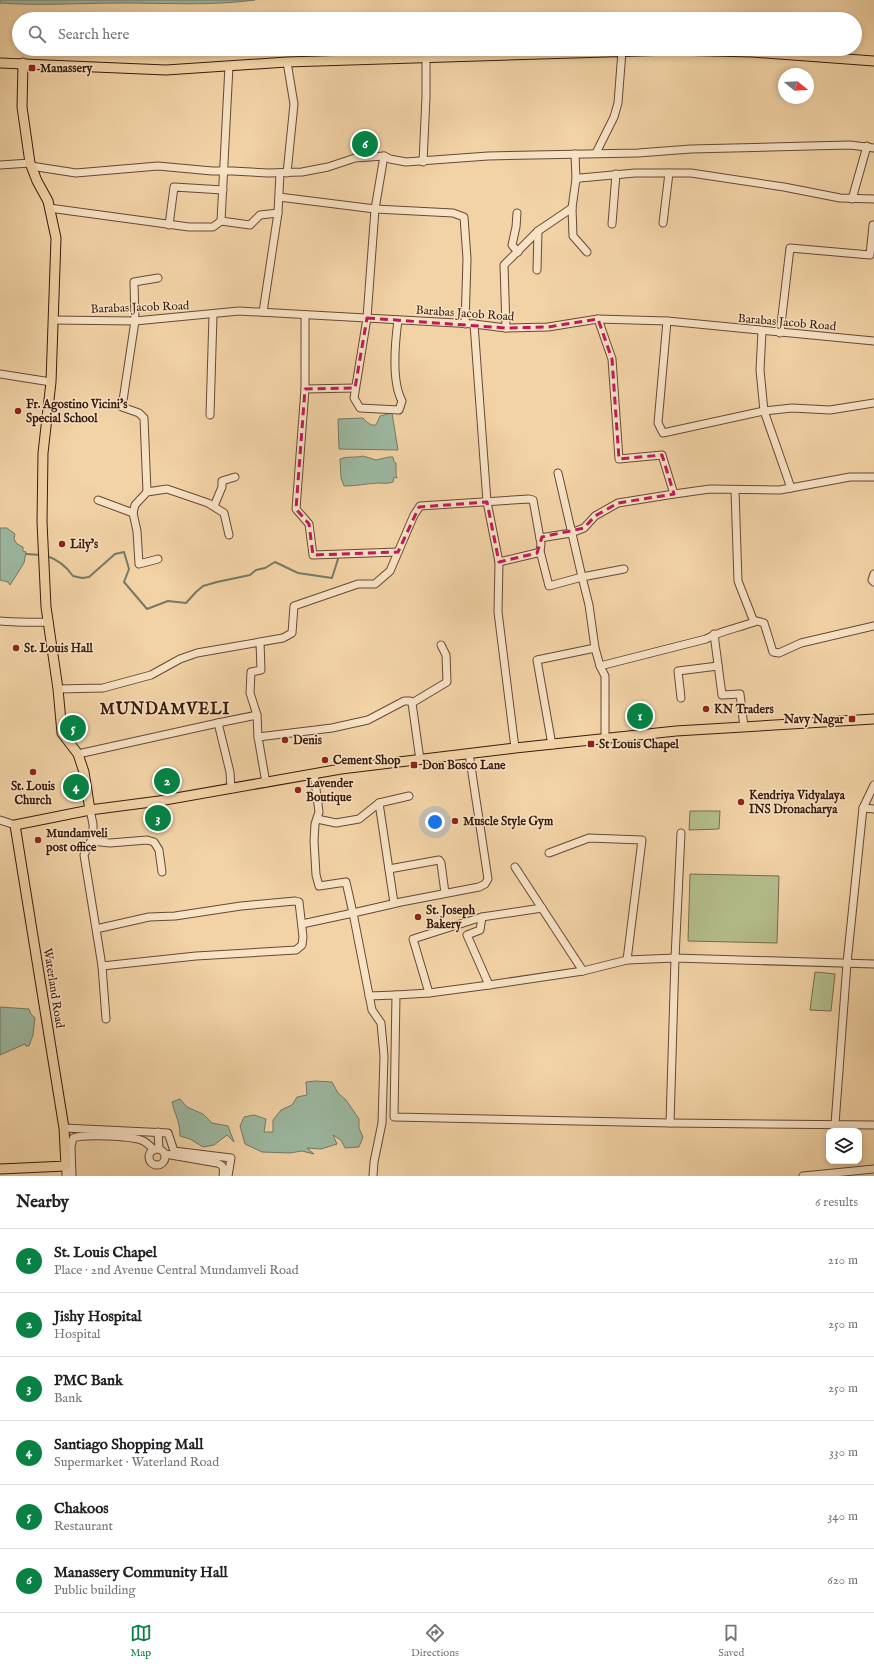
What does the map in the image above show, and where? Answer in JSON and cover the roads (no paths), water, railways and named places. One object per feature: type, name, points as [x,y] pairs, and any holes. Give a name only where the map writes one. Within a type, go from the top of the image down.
[{"type":"main road","points":[[0,63],[166,70],[287,62],[482,56]]},
{"type":"main road","points":[[806,56],[874,61]]},
{"type":"main road","points":[[22,64],[22,107],[30,164],[48,201],[56,238],[51,382],[43,454],[42,522],[49,622],[62,733],[78,754],[84,772],[90,810]]},
{"type":"main road","points":[[15,825],[90,810],[159,801],[341,769],[469,753],[676,731],[874,718]]},
{"type":"main road","name":"Waterland Road","points":[[15,825],[64,1128],[66,1166]]},
{"type":"main road","points":[[0,1169],[66,1166]]},
{"type":"street","points":[[596,153],[614,117],[618,103],[622,56]]},
{"type":"street","points":[[423,162],[426,58]]},
{"type":"street","points":[[263,312],[294,104],[287,62]]},
{"type":"street","points":[[221,221],[229,66]]},
{"type":"street","points":[[0,165],[30,164],[76,173],[158,166],[224,171],[283,173],[302,172],[328,167],[355,158],[384,156],[390,159],[406,162],[423,162],[440,159],[596,153],[638,153],[691,149],[809,146],[871,147],[852,199]]},
{"type":"street","points":[[576,154],[576,179],[572,208],[573,236],[587,252]]},
{"type":"street","points":[[384,156],[375,209],[367,318],[354,398],[360,408],[399,410],[402,401],[397,392],[394,347],[398,320]]},
{"type":"street","points":[[663,223],[670,173]]},
{"type":"street","points":[[576,179],[616,174],[691,174],[784,187],[852,199],[874,199]]},
{"type":"street","points":[[612,224],[616,174]]},
{"type":"street","points":[[169,225],[174,187],[223,190]]},
{"type":"street","points":[[279,197],[375,209],[453,213],[464,217],[467,258],[465,324]]},
{"type":"street","points":[[49,208],[189,228],[213,227],[221,221],[250,225],[260,215],[278,213]]},
{"type":"street","points":[[506,328],[504,265],[538,231],[572,208]]},
{"type":"street","points":[[516,212],[516,227],[512,245],[518,252]]},
{"type":"street","points":[[780,333],[790,248],[870,255],[874,225]]},
{"type":"street","points":[[537,270],[538,231]]},
{"type":"street","points":[[147,492],[144,418],[139,413],[122,407],[135,321],[134,282],[158,278]]},
{"type":"street","name":"Barabas Jacob Road","points":[[53,320],[135,321],[239,311],[474,324],[506,328],[548,327],[598,319],[667,321],[874,341]]},
{"type":"street","points":[[210,415],[213,314]]},
{"type":"street","points":[[305,315],[305,389],[296,509],[308,524],[313,555],[398,552]]},
{"type":"street","points":[[598,319],[612,359],[619,459],[662,455],[674,494]]},
{"type":"street","points":[[667,321],[658,423],[663,433],[764,411],[792,408],[830,410],[874,403]]},
{"type":"street","points":[[474,324],[487,502],[499,562],[498,612],[515,748]]},
{"type":"street","points":[[762,331],[760,370],[764,411],[791,488]]},
{"type":"street","points":[[0,374],[51,382]]},
{"type":"street","points":[[305,389],[355,388]]},
{"type":"street","points":[[558,473],[589,605],[595,648],[600,666],[605,676],[605,739]]},
{"type":"street","points":[[214,506],[222,487],[222,481],[235,477]]},
{"type":"street","points":[[540,538],[571,533],[584,528],[595,516],[618,503],[710,489],[762,490],[791,488],[850,477],[874,478]]},
{"type":"street","points":[[158,559],[139,564],[137,531],[133,513],[135,505],[147,492],[167,489],[214,506],[224,513],[229,535]]},
{"type":"street","points":[[736,490],[738,581],[754,622]]},
{"type":"street","points":[[98,500],[133,513]]},
{"type":"street","points":[[58,689],[103,688],[151,675],[197,653],[283,638],[292,633],[294,606],[358,584],[375,584],[390,571],[414,515],[420,506],[533,500],[540,538],[540,551],[549,586],[582,577],[624,569]]},
{"type":"street","points":[[499,562],[537,554],[540,551]]},
{"type":"street","points":[[874,574],[872,580],[874,582]]},
{"type":"street","points":[[0,621],[23,622],[29,624],[49,622]]},
{"type":"street","points":[[600,666],[706,639],[714,634],[730,631],[757,621],[764,624],[772,652],[778,653],[801,643],[874,626]]},
{"type":"street","points":[[714,634],[722,695],[740,694],[744,726]]},
{"type":"street","points":[[260,642],[261,670],[251,672],[250,693],[257,715],[258,737],[266,783]]},
{"type":"street","points":[[412,703],[447,682],[446,656],[441,645]]},
{"type":"street","points":[[552,744],[537,660],[595,648]]},
{"type":"street","points":[[681,698],[678,671],[718,666]]},
{"type":"street","points":[[258,737],[332,728],[368,720],[404,701],[410,701],[412,703]]},
{"type":"street","points":[[412,703],[420,760]]},
{"type":"street","points":[[78,754],[257,715]]},
{"type":"street","points":[[218,723],[230,772],[231,789]]},
{"type":"street","points":[[302,924],[394,903],[479,887],[485,884],[488,879],[469,753]]},
{"type":"street","points":[[314,774],[319,812],[314,841],[316,875],[319,886],[346,882],[372,1010],[381,1023],[384,1056],[382,1122],[374,1162],[373,1176]]},
{"type":"street","points":[[835,1124],[862,808],[874,785]]},
{"type":"street","points":[[317,819],[336,823],[359,819],[379,803],[409,796]]},
{"type":"street","points":[[379,803],[394,903]]},
{"type":"street","points":[[862,808],[874,809]]},
{"type":"street","points":[[90,810],[94,830],[91,841],[84,855],[102,966],[106,1018]]},
{"type":"street","points":[[0,820],[15,825]]},
{"type":"street","points":[[670,1123],[675,958],[681,833]]},
{"type":"street","points":[[549,853],[588,838],[642,840],[627,960]]},
{"type":"street","points":[[91,841],[110,843],[148,840],[154,842],[159,850],[162,872]]},
{"type":"street","points":[[389,869],[439,860],[441,863],[445,893]]},
{"type":"street","points":[[515,866],[583,971]]},
{"type":"street","points":[[96,929],[149,917],[175,916],[240,906],[295,901],[299,902],[302,924],[302,945],[296,950],[196,956],[102,966]]},
{"type":"street","points":[[430,993],[413,939],[482,917],[542,908]]},
{"type":"street","points":[[482,917],[480,930],[467,935],[489,985]]},
{"type":"street","points":[[369,996],[430,993],[489,985],[583,971],[627,960],[675,958],[874,964]]},
{"type":"street","points":[[396,995],[394,1117],[670,1123],[874,1125]]},
{"type":"street","points":[[64,1128],[168,1133],[174,1150],[231,1158],[228,1176]]},
{"type":"street","points":[[158,1132],[156,1149],[150,1154],[149,1159],[154,1165],[160,1165],[164,1162],[165,1154]]},
{"type":"street","points":[[72,1176],[71,1147],[73,1138],[80,1136],[140,1140],[165,1154],[221,1164],[223,1168],[223,1176]]},
{"type":"street","points":[[66,1166],[66,1176]]},
{"type":"street","points":[[803,1176],[874,1169]]},
{"type":"waterway","points":[[47,556],[62,564],[73,576],[82,578],[89,577],[115,554],[124,552],[129,569],[124,582],[147,609],[168,601],[186,603],[203,586],[250,575],[256,570],[265,568],[275,562],[298,573],[332,578],[338,559]]},
{"type":"waterway","points":[[26,554],[41,555]]},
{"type":"place","name":"Manassery","points":[[32,68]]},
{"type":"place","name":"Manassery Community Hall","points":[[365,144]]},
{"type":"place","name":"Fr. Agostino Vicini's Special School","points":[[18,411]]},
{"type":"place","name":"Lily's","points":[[62,544]]},
{"type":"place","name":"St. Louis Hall","points":[[16,648]]},
{"type":"place","name":"KN Traders","points":[[706,709]]},
{"type":"place","name":"St. Louis Chapel","points":[[640,716]]},
{"type":"place","name":"Navy Nagar","points":[[852,719]]},
{"type":"place","name":"Chakoos","points":[[73,728]]},
{"type":"place","name":"Denis","points":[[285,740]]},
{"type":"place","name":"St Louis Chapel","points":[[591,744]]},
{"type":"place","name":"Cement Shop","points":[[325,760]]},
{"type":"place","name":"Don Bosco Lane","points":[[414,765]]},
{"type":"place","name":"St. Louis Church","points":[[33,772]]},
{"type":"place","name":"Jishy Hospital","points":[[167,781]]},
{"type":"place","name":"Santiago Shopping Mall","points":[[76,787]]},
{"type":"place","name":"Lavender Boutique","points":[[298,790]]},
{"type":"place","name":"Kendriya Vidyalaya INS Dronacharya","points":[[741,802]]},
{"type":"place","name":"PMC Bank","points":[[158,818]]},
{"type":"place","name":"Muscle Style Gym","points":[[455,821]]},
{"type":"place","name":"Mundamveli post office","points":[[38,840]]},
{"type":"place","name":"St. Joseph Bakery","points":[[418,917]]},
{"type":"district","name":"MUNDAMVELI","points":[[165,708]]}]
